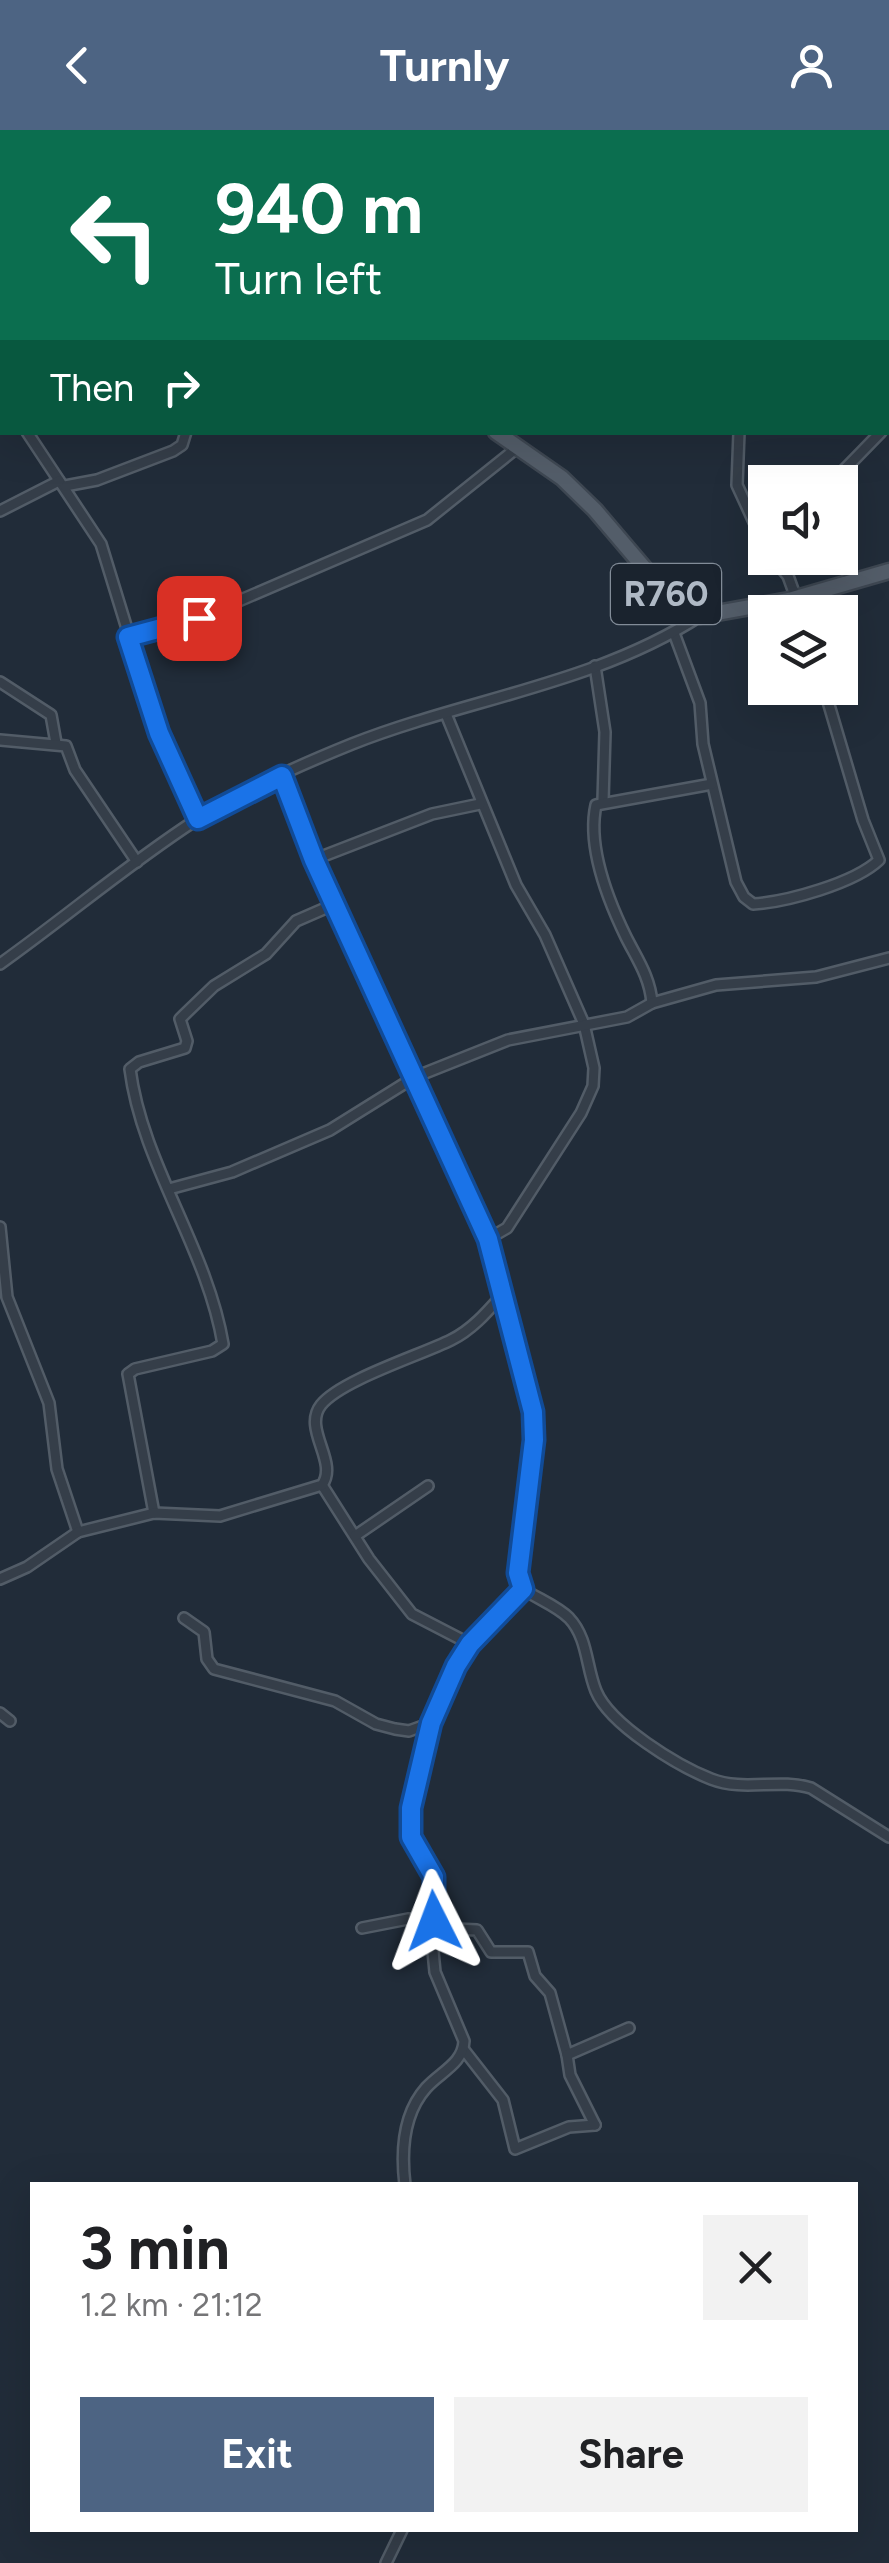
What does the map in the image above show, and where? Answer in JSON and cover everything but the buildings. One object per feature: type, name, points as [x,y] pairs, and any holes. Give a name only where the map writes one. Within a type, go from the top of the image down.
[{"type":"main road","name":"R760","points":[[500,435],[562,478],[595,510],[674,603],[700,616],[748,610]]},
{"type":"main road","name":"R760","points":[[817,595],[889,572]]},
{"type":"street","points":[[29,435],[109,562],[159,733],[198,819]]},
{"type":"street","points":[[0,511],[62,484],[97,480],[174,452],[185,435]]},
{"type":"street","points":[[739,435],[738,486],[748,508]]},
{"type":"street","points":[[849,465],[878,435]]},
{"type":"street","points":[[128,637],[199,618],[426,520],[518,447]]},
{"type":"street","points":[[849,575],[850,583]]},
{"type":"street","points":[[0,964],[198,819],[282,776],[349,745],[595,666],[674,633],[700,616]]},
{"type":"street","points":[[674,633],[700,703],[712,784],[736,882],[753,904],[802,894],[869,870],[879,860],[829,705]]},
{"type":"street","points":[[595,666],[605,732],[603,801]]},
{"type":"street","points":[[0,682],[45,709],[55,721],[56,742]]},
{"type":"street","points":[[446,714],[516,885],[546,935],[584,1024],[594,1068],[593,1086],[581,1114],[557,1144],[507,1228],[488,1239]]},
{"type":"street","points":[[0,740],[56,742],[66,746],[74,770],[137,862]]},
{"type":"street","points":[[282,776],[314,860],[488,1239],[533,1412],[534,1440],[518,1573],[523,1589],[569,1618],[580,1634],[602,1703],[621,1723],[678,1764],[724,1784],[796,1783],[811,1788],[889,1837]]},
{"type":"street","points":[[652,1003],[646,973],[620,924],[602,870],[596,805],[712,784]]},
{"type":"street","points":[[314,860],[432,814],[480,804]]},
{"type":"street","points":[[154,1513],[128,1374],[223,1344],[186,1223],[142,1126],[130,1069],[139,1062],[184,1048],[187,1041],[180,1020],[184,1014],[214,986],[266,954],[296,921],[336,904]]},
{"type":"street","points":[[168,1190],[232,1172],[330,1130],[416,1077],[508,1040],[627,1017],[652,1003],[716,985],[816,977],[889,958]]},
{"type":"street","points":[[0,1227],[4,1298],[50,1402],[57,1469],[78,1532]]},
{"type":"street","points":[[322,1486],[328,1472],[315,1418],[322,1403],[410,1355],[452,1340],[482,1318],[503,1294]]},
{"type":"street","points":[[0,1579],[27,1567],[78,1532],[154,1513],[220,1516],[322,1486]]},
{"type":"street","points":[[322,1486],[412,1614],[470,1644]]},
{"type":"street","points":[[355,1536],[428,1486]]},
{"type":"street","points":[[362,1928],[408,1919],[434,1925],[477,1930],[491,1952],[528,1952],[534,1976],[550,1993],[570,2075],[595,2125],[569,2127],[515,2149],[502,2100],[464,2050],[459,2027],[435,1972],[434,1925],[434,1877],[411,1837],[431,1723],[456,1666],[470,1644],[523,1589]]},
{"type":"street","points":[[184,1618],[204,1632],[208,1659],[214,1669],[335,1702],[394,1729],[410,1731],[431,1723]]},
{"type":"street","points":[[0,1713],[10,1722]]},
{"type":"street","points":[[567,2054],[629,2028]]},
{"type":"street","points":[[405,2182],[403,2144],[418,2098],[464,2050]]},
{"type":"street","points":[[386,2563],[401,2532]]},
{"type":"route","points":[[199,618],[128,637],[159,733],[198,819],[282,776],[314,860],[488,1239],[533,1412],[534,1440],[518,1573],[523,1589],[470,1644],[456,1666],[431,1723],[411,1808],[411,1837],[434,1877],[434,1921]]}]
